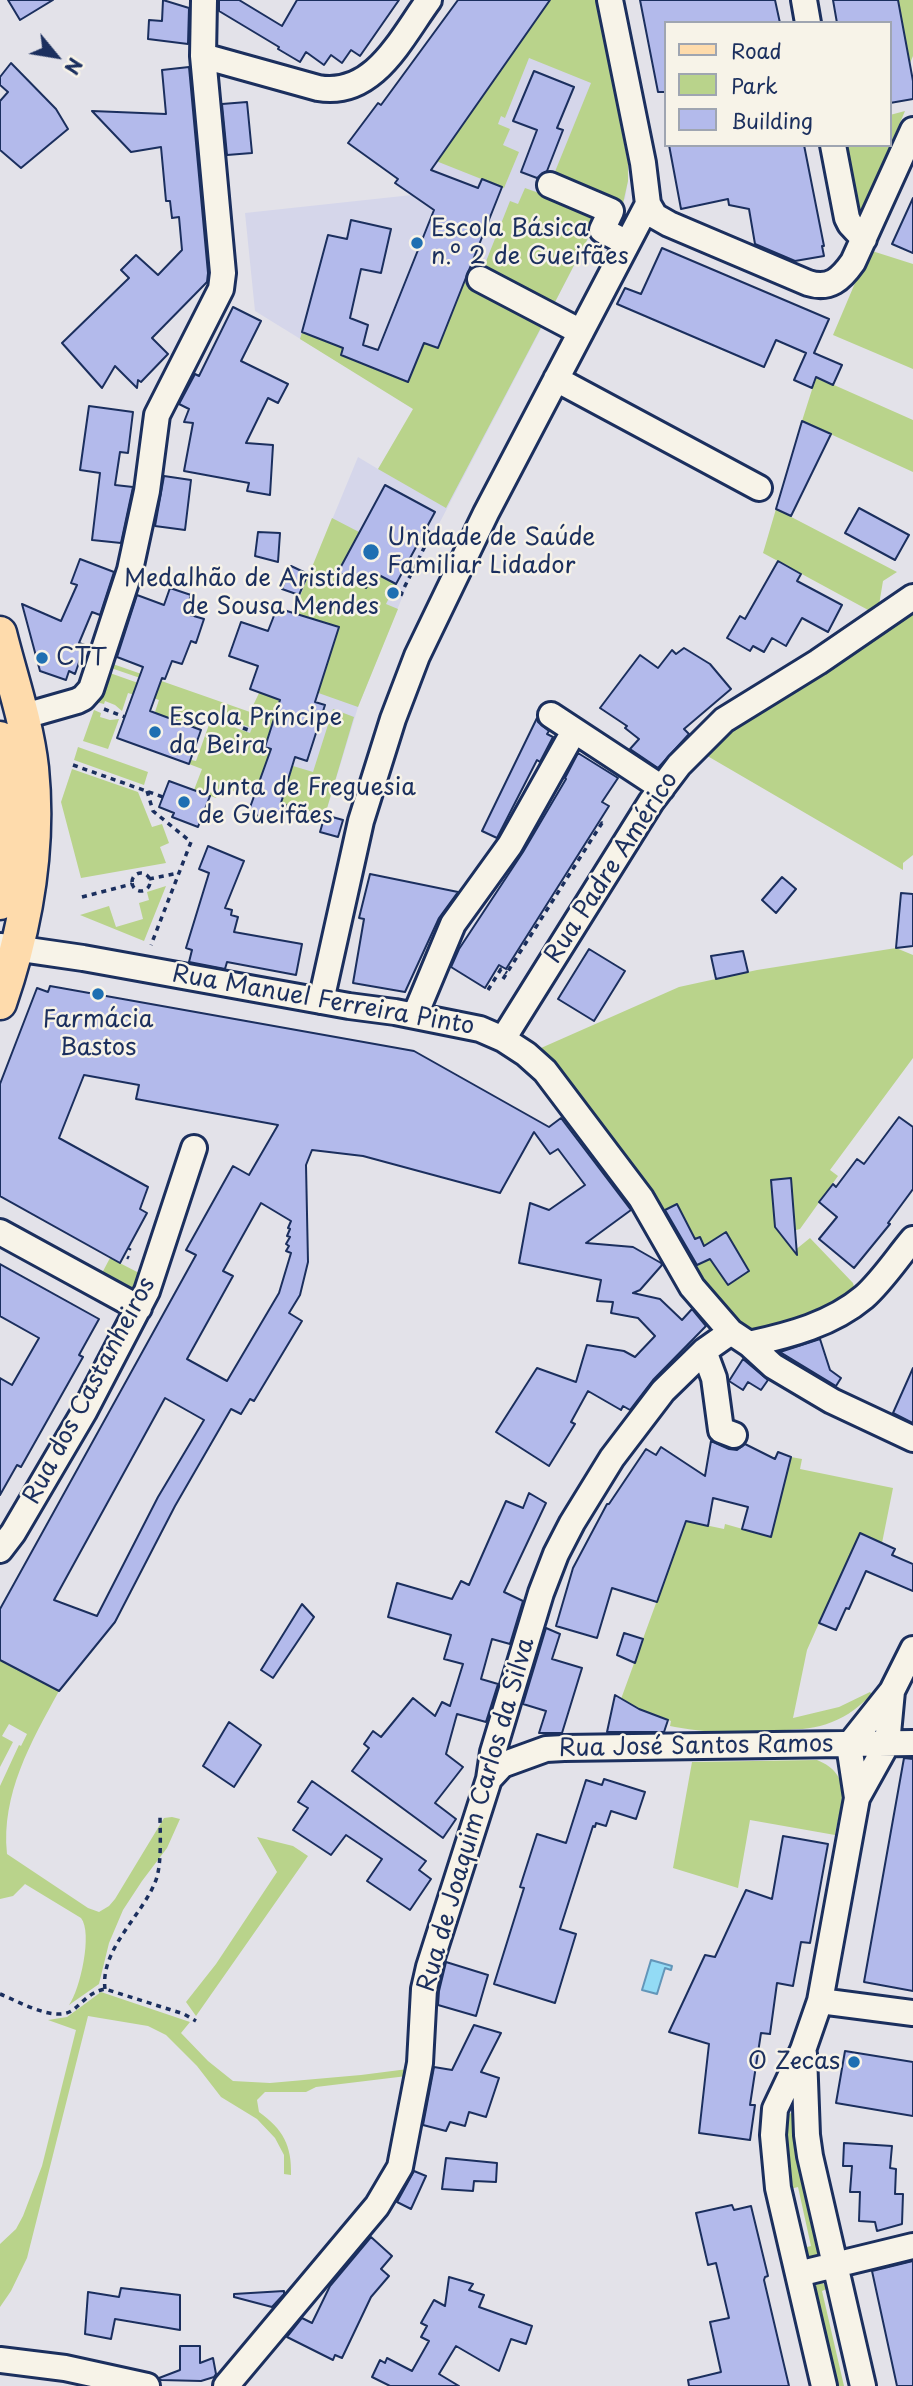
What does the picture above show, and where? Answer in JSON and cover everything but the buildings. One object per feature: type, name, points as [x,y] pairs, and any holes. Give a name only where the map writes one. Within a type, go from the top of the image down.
[{"type":"main road","points":[[0,633],[7,726],[4,756],[6,861],[0,903]]},
{"type":"main road","points":[[0,1003],[9,947],[28,896],[33,822],[32,766],[7,726]]},
{"type":"street","points":[[7,726],[78,701],[91,689],[130,570],[147,491],[157,415],[220,289],[223,273],[203,56],[204,0]]},
{"type":"street","points":[[203,56],[318,88],[348,88],[375,72],[429,0]]},
{"type":"street","points":[[610,0],[643,163],[648,204],[659,219],[817,286],[827,285],[842,278],[853,262],[913,130]]},
{"type":"street","points":[[804,0],[808,21]]},
{"type":"street","points":[[833,147],[847,218],[864,239]]},
{"type":"street","points":[[550,185],[611,211],[601,230],[627,243]]},
{"type":"street","points":[[321,1001],[361,821],[402,693],[452,580],[648,204]]},
{"type":"street","points":[[480,279],[581,331]]},
{"type":"street","points":[[556,379],[759,488]]},
{"type":"street","name":"Rua Padre Américo","points":[[503,1039],[622,848],[679,765],[724,720],[818,662],[913,597]]},
{"type":"street","points":[[551,715],[662,788]]},
{"type":"street","points":[[415,1016],[453,924],[510,845],[575,731]]},
{"type":"street","name":"Rua Manuel Ferreira Pinto","points":[[9,947],[415,1016],[480,1029],[503,1039],[545,1071],[641,1198],[692,1287],[740,1338],[773,1366],[832,1401],[913,1439]]},
{"type":"street","name":"Rua dos Castanheiros","points":[[4,1536],[85,1412],[139,1308],[194,1148]]},
{"type":"street","points":[[0,1232],[139,1308]]},
{"type":"street","points":[[740,1338],[815,1325],[852,1306],[866,1295],[913,1239]]},
{"type":"street","name":"Rua de Joaquim Carlos da Silva","points":[[226,2386],[377,2206],[400,2167],[420,2063],[424,1989],[434,1947],[489,1779],[493,1752],[541,1594],[556,1554],[611,1458],[663,1391],[704,1352],[740,1338]]},
{"type":"street","points":[[704,1352],[714,1378],[721,1430],[734,1435]]},
{"type":"street","points":[[857,1798],[849,1745],[892,1691],[913,1649]]},
{"type":"street","points":[[824,2386],[778,2189],[773,2135],[775,2109],[803,2050],[820,2001],[857,1798],[887,1744],[892,1691]]},
{"type":"street","name":"Rua José Santos Ramos","points":[[489,1779],[502,1765],[546,1749],[913,1743]]},
{"type":"street","points":[[820,2001],[913,2013]]},
{"type":"street","points":[[803,2050],[809,2146],[863,2386]]},
{"type":"street","points":[[798,2274],[913,2246]]},
{"type":"street","points":[[0,2360],[65,2368],[147,2386]]},
{"type":"path","points":[[403,595],[401,594],[406,581],[432,534],[426,530]]},
{"type":"path","points":[[112,712],[125,717]]},
{"type":"path","points":[[243,728],[251,731]]},
{"type":"path","points":[[73,765],[163,797]]},
{"type":"path","points":[[147,791],[153,811],[191,842],[151,945]]},
{"type":"path","points":[[503,979],[602,823],[605,825]]},
{"type":"path","points":[[149,879],[179,872]]},
{"type":"path","points":[[132,884],[138,873],[147,875],[149,879]]},
{"type":"path","points":[[132,884],[139,890],[144,890],[149,879]]},
{"type":"path","points":[[82,897],[132,884]]},
{"type":"path","points":[[488,990],[501,969],[507,973]]},
{"type":"path","points":[[105,1989],[104,1978],[116,1946],[156,1880],[160,1814]]},
{"type":"path","points":[[0,1994],[52,2014],[63,2014],[73,2010],[88,1996],[105,1989],[184,2014],[196,2021]]},
{"type":"shaded area","name":"Escola Básica n.º 2 de Gueifães","points":[[550,0],[596,0],[628,163],[625,199],[598,220],[408,583],[358,707],[325,815],[220,787],[358,457],[378,469],[414,409],[255,311],[245,213],[412,195]]},
{"type":"green space","points":[[550,0],[596,0],[628,163],[628,181],[622,208],[552,179],[591,83],[529,58],[505,118],[501,116],[498,124],[510,129],[503,145],[519,152],[504,188],[436,161]]},
{"type":"green space","points":[[898,0],[913,0],[913,56],[910,63]]},
{"type":"green space","points":[[905,111],[892,141],[892,114]]},
{"type":"green space","points":[[847,147],[890,147],[864,207],[860,209]]},
{"type":"green space","points":[[525,188],[600,215],[554,304],[483,269],[510,201],[518,204]]},
{"type":"green space","points":[[869,250],[913,264],[913,369],[833,335]]},
{"type":"green space","points":[[464,282],[545,320],[446,508],[378,469],[413,409],[300,339],[302,332],[343,348],[341,355],[408,382],[424,343]]},
{"type":"green space","points":[[816,377],[913,420],[913,472],[802,421]]},
{"type":"green space","points":[[776,509],[897,572],[883,581],[879,605],[870,611],[763,553]]},
{"type":"green space","points":[[332,518],[359,532],[338,572],[366,588],[375,573],[396,584],[386,604],[398,609],[358,707],[293,684],[297,670],[323,677],[338,627],[299,638],[265,746],[271,749],[260,782],[285,790],[293,766],[313,772],[333,709],[354,717],[325,815],[221,788],[216,798],[194,790],[202,769],[189,764],[191,760],[196,761],[211,719],[250,733],[252,728],[202,710],[195,728],[176,720],[173,726],[153,718],[159,700],[145,695],[146,680],[108,667],[110,663],[250,712]]},
{"type":"green space","points":[[913,609],[913,855],[903,863],[903,870],[704,754],[743,721],[784,697]]},
{"type":"green space","points":[[107,672],[141,684],[138,696],[128,693],[122,711],[105,701],[104,704],[96,702]]},
{"type":"green space","points":[[94,710],[101,713],[100,717],[119,719],[108,749],[83,741]]},
{"type":"green space","points":[[78,747],[148,772],[144,785],[74,760]]},
{"type":"green space","points":[[72,769],[138,792],[152,827],[162,824],[169,843],[160,847],[166,863],[81,878],[61,802]]},
{"type":"green space","points":[[166,886],[144,941],[80,915],[109,906],[116,927],[143,919],[139,903],[149,900],[147,892]]},
{"type":"green space","points":[[896,948],[913,955],[913,1058],[830,1170],[838,1176],[800,1229],[781,1234],[794,1251],[810,1238],[853,1283],[855,1290],[797,1322],[765,1329],[736,1323],[690,1268],[710,1259],[728,1285],[749,1271],[726,1233],[704,1246],[700,1237],[695,1239],[677,1204],[661,1212],[610,1138],[541,1048],[679,987],[757,970]],"holes":[[[790,1178],[794,1222],[775,1224],[771,1181]]]},
{"type":"green space","points":[[110,1258],[141,1274],[136,1286],[122,1286],[101,1275]]},
{"type":"green space","points":[[791,1457],[802,1459],[800,1469],[893,1488],[882,1543],[827,1606],[807,1650],[793,1718],[839,1707],[870,1692],[872,1694],[849,1714],[826,1724],[802,1729],[743,1733],[670,1726],[671,1721],[621,1699],[686,1521],[724,1529],[725,1524],[771,1537]]},
{"type":"green space","points":[[0,1660],[59,1691],[29,1749],[13,1790],[6,1832],[7,1854],[88,1908],[99,1912],[115,1899],[164,1818],[180,1819],[167,1848],[123,1910],[109,1943],[99,1984],[69,2005],[84,1962],[86,1936],[81,1918],[25,1884],[13,1896],[0,1899],[0,1786],[27,1734],[9,1724],[2,1736],[13,1742],[0,1767]]},
{"type":"green space","points":[[817,1760],[829,1766],[841,1782],[842,1802],[835,1835],[750,1820],[738,1888],[673,1868],[692,1762]]},
{"type":"green space","points":[[257,1837],[293,1846],[308,1856],[196,2016],[186,2002],[216,1964],[277,1872]]},
{"type":"green space","points":[[101,1992],[190,2022],[181,2033],[208,2061],[233,2081],[270,2083],[408,2069],[407,2076],[316,2087],[306,2092],[265,2092],[257,2100],[259,2112],[280,2132],[288,2147],[291,2175],[284,2174],[284,2155],[275,2138],[257,2119],[221,2097],[197,2066],[166,2035],[148,2026],[88,2016],[27,2258],[0,2307],[0,2244],[16,2229],[23,2216],[42,2166],[76,2030],[48,2020],[67,2017]]},
{"type":"green space","points":[[788,2114],[795,2115],[820,2251],[813,2258],[807,2256],[803,2248],[811,2246],[798,2187],[790,2189],[785,2132]]},
{"type":"green space","points":[[822,2283],[829,2288],[822,2291],[844,2386],[836,2386],[814,2292],[816,2285]]},
{"type":"water","points":[[651,1960],[672,1966],[671,1970],[665,1968],[657,1994],[642,1990]]},
{"type":"place","name":"Escola Básica n.º 2 de Gueifães","points":[[417,243]]},
{"type":"place","name":"Unidade de Saúde Familiar Lidador","points":[[371,552]]},
{"type":"place","name":"Medalhão de Aristides de Sousa Mendes","points":[[393,593]]},
{"type":"place","name":"CTT","points":[[42,658]]},
{"type":"place","name":"Escola Príncipe da Beira","points":[[155,732]]},
{"type":"place","name":"Junta de Freguesia de Gueifães","points":[[184,802]]},
{"type":"place","name":"Farmácia Bastos","points":[[98,994]]},
{"type":"place","name":"O Zecas","points":[[854,2062]]}]
